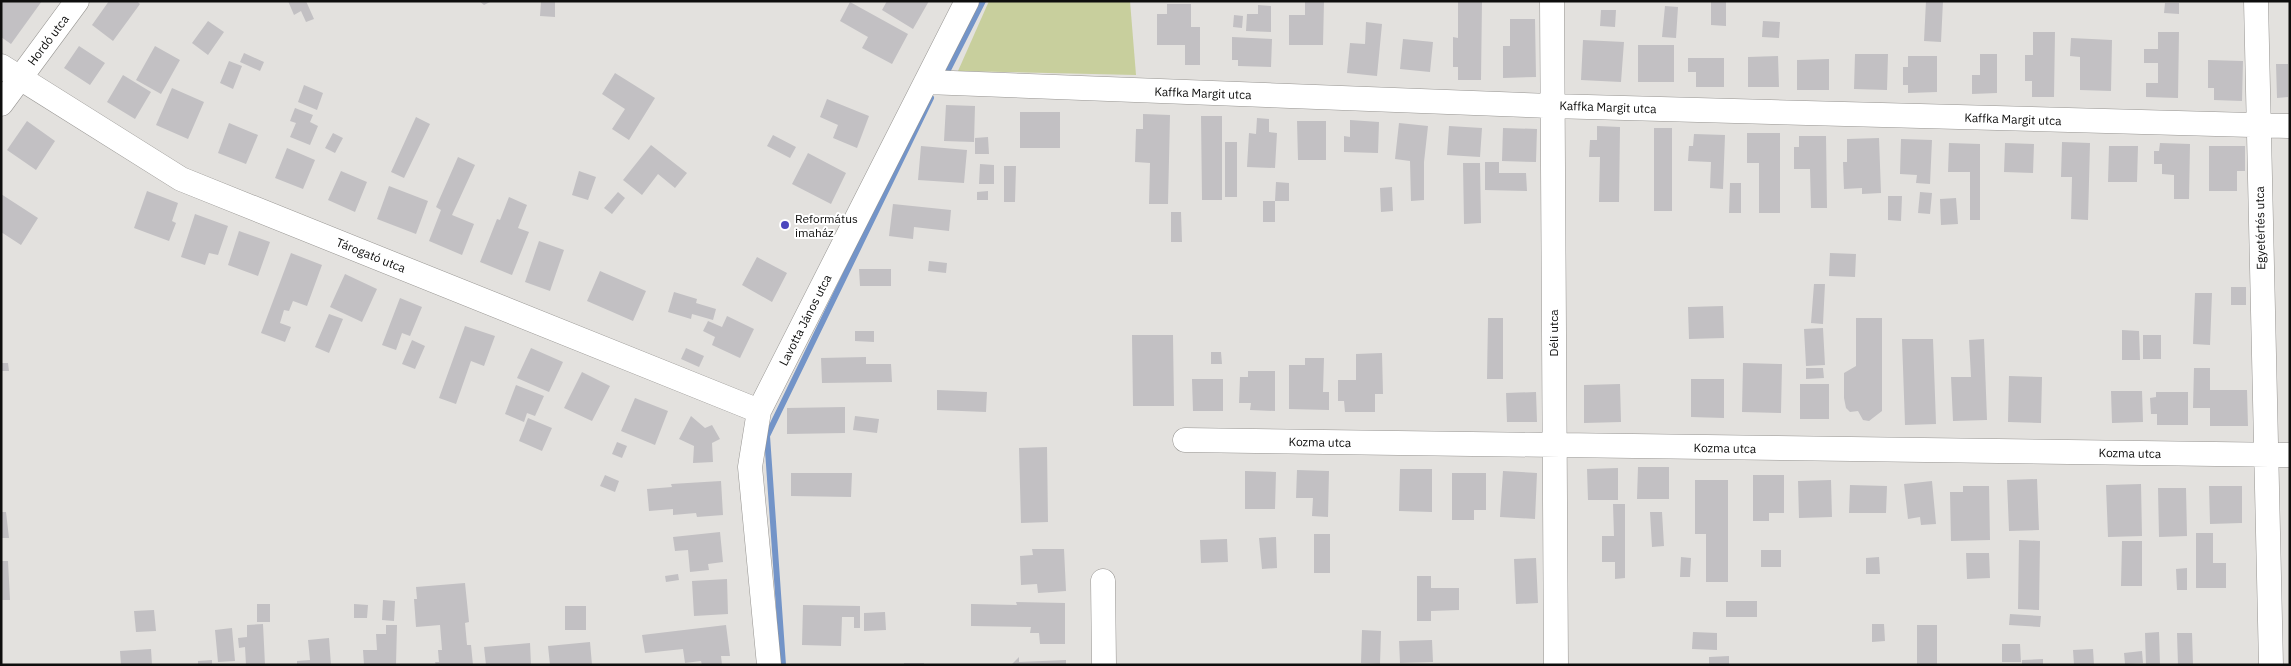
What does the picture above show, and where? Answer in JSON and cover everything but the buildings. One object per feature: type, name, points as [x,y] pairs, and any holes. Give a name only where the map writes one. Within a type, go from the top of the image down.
[{"type":"street","name":"Hordó utca","points":[[1,104],[10,72],[77,1]]},
{"type":"street","name":"Lavotta János utca","points":[[769,665],[750,467],[759,412],[967,1]]},
{"type":"street","name":"Déli utca","points":[[1552,1],[1551,106],[1556,665]]},
{"type":"street","name":"Egyetértés utca","points":[[2256,1],[2271,665]]},
{"type":"street","name":"Tárogató utca","points":[[10,72],[181,179],[759,412]]},
{"type":"street","name":"Kaffka Margit utca","points":[[926,82],[1551,106],[2290,126]]},
{"type":"street","name":"Kozma utca","points":[[1185,440],[2290,455]]},
{"type":"street","points":[[1103,581],[1104,665]]},
{"type":"green space","points":[[989,1],[1130,1],[1136,75],[958,71]]},
{"type":"waterway","points":[[948,70],[983,1]]},
{"type":"waterway","points":[[783,665],[767,436],[931,98]]},
{"type":"place","name":"Református imaház","points":[[785,225]]}]
